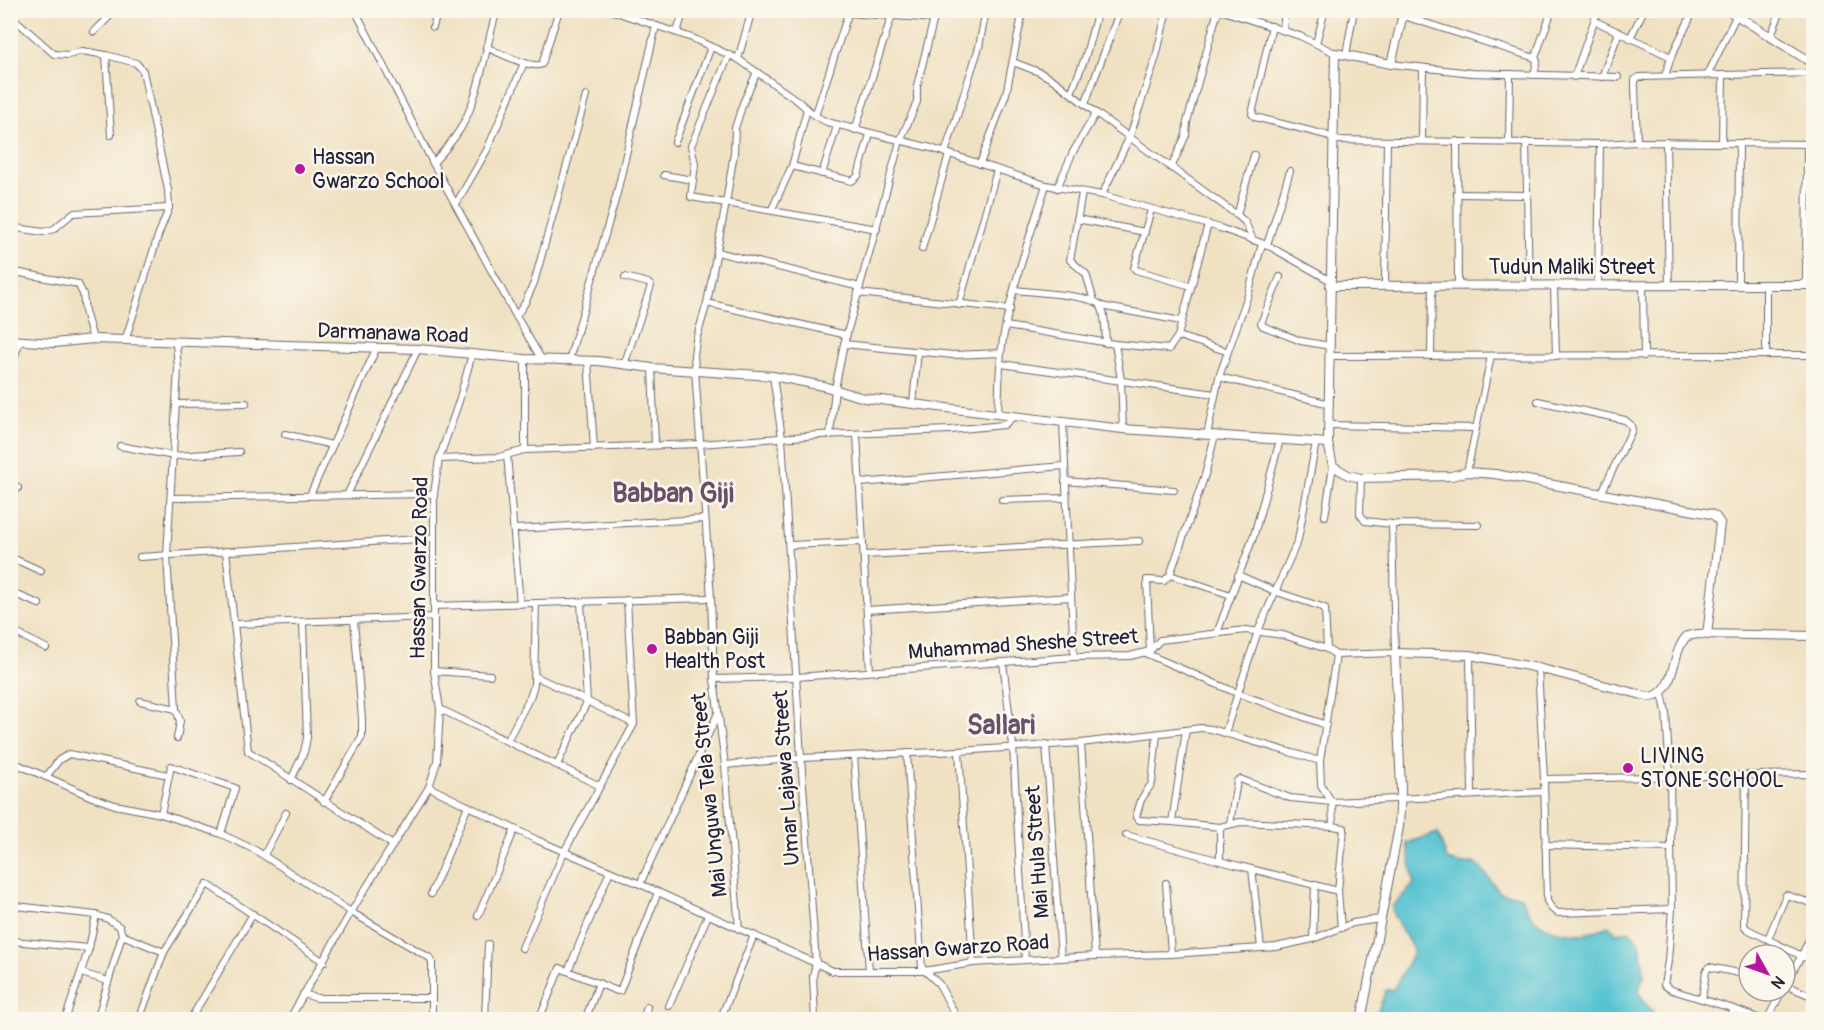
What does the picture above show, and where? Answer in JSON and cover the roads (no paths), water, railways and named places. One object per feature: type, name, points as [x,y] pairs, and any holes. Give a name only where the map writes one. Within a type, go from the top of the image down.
[{"type":"street","points":[[94,32],[116,10]]},
{"type":"street","points":[[355,10],[433,163],[542,360]]},
{"type":"street","points":[[433,27],[438,10]]},
{"type":"street","points":[[433,163],[448,147],[465,121],[475,93],[497,10]]},
{"type":"street","points":[[486,47],[537,67],[542,64],[559,10]]},
{"type":"street","points":[[677,32],[684,10]]},
{"type":"street","points":[[738,59],[752,10]]},
{"type":"street","points":[[827,10],[862,16],[985,10],[979,47],[922,249]]},
{"type":"street","points":[[980,164],[1006,94],[1023,10]]},
{"type":"street","points":[[1071,93],[1085,58],[1098,10]]},
{"type":"street","points":[[1085,104],[1120,10]]},
{"type":"street","points":[[1102,195],[1130,136],[1156,57],[1167,10]]},
{"type":"street","points":[[1171,168],[1186,135],[1187,122],[1219,10],[1245,14],[1335,53],[1391,64],[1510,74],[1618,78]]},
{"type":"street","points":[[1283,30],[1285,10]]},
{"type":"street","points":[[1316,43],[1325,10]]},
{"type":"street","points":[[1346,55],[1354,10]]},
{"type":"street","points":[[1385,10],[1403,13],[1535,58]]},
{"type":"street","points":[[1534,75],[1537,59],[1535,58],[1552,10]]},
{"type":"street","points":[[1574,77],[1598,10]]},
{"type":"street","points":[[1630,38],[1644,10]]},
{"type":"street","points":[[1665,76],[1671,57],[1694,10]]},
{"type":"street","points":[[1728,10],[1738,13],[1770,38],[1811,63],[1814,48]]},
{"type":"street","points":[[1770,38],[1781,10]]},
{"type":"street","points":[[613,11],[677,32],[738,59],[815,116],[837,126],[947,154],[1057,188],[1102,195],[1208,224],[1265,245],[1330,283]]},
{"type":"street","points":[[1391,64],[1403,13]]},
{"type":"street","points":[[1708,74],[1738,13]]},
{"type":"street","points":[[815,116],[848,14]]},
{"type":"street","points":[[830,435],[835,389],[844,344],[900,141],[917,102],[917,86],[934,14]]},
{"type":"street","points":[[10,15],[54,54],[68,55],[82,51],[105,55],[136,63],[143,71],[168,190],[169,208],[125,341]]},
{"type":"street","points":[[855,130],[892,15]]},
{"type":"street","points":[[1594,21],[1671,57]]},
{"type":"street","points":[[569,360],[616,197],[656,26]]},
{"type":"street","points":[[1272,26],[1252,114],[1254,117],[1326,135],[1334,140],[1810,144],[1810,285]]},
{"type":"street","points":[[1602,77],[1620,32]]},
{"type":"street","points":[[675,142],[711,47]]},
{"type":"street","points":[[1325,516],[1333,466],[1328,443],[1335,53]]},
{"type":"street","points":[[105,55],[111,135]]},
{"type":"street","points":[[729,55],[691,146],[695,164],[692,198],[772,209],[877,229]]},
{"type":"street","points":[[1013,62],[1039,72],[1071,93],[1095,113],[1199,186],[1245,222],[1253,240]]},
{"type":"street","points":[[456,204],[487,150],[524,63]]},
{"type":"street","points":[[1422,141],[1423,68]]},
{"type":"street","name":"Mai Unguwa Tela Street","points":[[739,929],[725,765],[714,679],[711,598],[694,370],[696,340],[707,303],[726,203],[734,153],[735,128],[757,72]]},
{"type":"street","points":[[1637,142],[1635,80],[1639,77],[1814,73]]},
{"type":"street","points":[[1509,142],[1510,74]]},
{"type":"street","points":[[1722,143],[1723,75]]},
{"type":"street","points":[[516,316],[534,283],[586,96]]},
{"type":"street","points":[[772,209],[792,166],[807,109]]},
{"type":"street","points":[[1057,188],[1073,152],[1095,113]]},
{"type":"street","points":[[822,174],[837,126]]},
{"type":"street","points":[[792,166],[852,181],[855,179],[870,134]]},
{"type":"street","points":[[1385,286],[1387,141]]},
{"type":"street","points":[[1456,141],[1458,285]]},
{"type":"street","points":[[1526,142],[1529,286]]},
{"type":"street","points":[[1666,142],[1669,285]]},
{"type":"street","points":[[1738,143],[1738,285]]},
{"type":"street","points":[[1598,285],[1600,144]]},
{"type":"street","points":[[1237,215],[1254,155]]},
{"type":"street","points":[[959,305],[997,170]]},
{"type":"street","points":[[1290,171],[1248,295],[1226,351],[1215,394],[1205,475],[1170,574],[1164,581],[1147,580],[1147,652],[1237,693],[1326,725]]},
{"type":"street","points":[[664,175],[693,180]]},
{"type":"street","points":[[998,413],[1001,353],[1006,326],[1046,185]]},
{"type":"street","points":[[1082,193],[1070,260],[1086,274],[1094,301]]},
{"type":"street","points":[[1457,194],[1526,195]]},
{"type":"street","points":[[10,227],[43,232],[54,229],[73,213],[169,208]]},
{"type":"street","points":[[1151,210],[1135,266],[1136,270],[1191,286]]},
{"type":"street","points":[[1077,219],[1145,232]]},
{"type":"street","points":[[1006,326],[1106,343],[1169,349],[1178,336],[1208,224]]},
{"type":"street","points":[[717,252],[859,290],[959,305],[1010,309]]},
{"type":"street","points":[[10,271],[78,284],[83,294],[89,339]]},
{"type":"street","points":[[624,364],[651,286],[648,283],[625,277]]},
{"type":"street","points":[[1280,278],[1261,323],[1263,326],[1301,341],[1330,346]]},
{"type":"street","name":"Tudun Maliki Street","points":[[1330,283],[1385,286],[1810,285]]},
{"type":"street","points":[[1431,356],[1432,285]]},
{"type":"street","points":[[1643,285],[1644,356]]},
{"type":"street","points":[[1766,285],[1766,356]]},
{"type":"street","points":[[1554,286],[1556,356]]},
{"type":"street","points":[[1015,290],[1068,295],[1094,301],[1101,306],[1182,321]]},
{"type":"street","points":[[707,303],[847,335]]},
{"type":"street","points":[[1101,306],[1106,343]]},
{"type":"street","points":[[1178,336],[1226,351]]},
{"type":"street","name":"Darmanawa Road","points":[[10,340],[74,342],[89,339],[418,349],[525,359],[588,361],[652,368],[773,376],[835,389],[864,398],[1123,429],[1328,443]]},
{"type":"street","points":[[10,370],[20,341]]},
{"type":"street","points":[[176,343],[178,369],[167,555],[176,709],[180,721],[177,738]]},
{"type":"street","points":[[844,344],[953,355],[1001,353]]},
{"type":"street","points":[[1114,344],[1121,380],[1123,429]]},
{"type":"street","points":[[310,495],[376,349]]},
{"type":"street","points":[[347,495],[418,349]]},
{"type":"street","points":[[913,404],[918,351]]},
{"type":"street","name":"Hassan Gwarzo Road","points":[[289,1020],[351,912],[429,787],[437,762],[440,709],[434,670],[434,494],[439,459],[472,354]]},
{"type":"street","points":[[1329,356],[1814,355]]},
{"type":"street","points":[[1467,472],[1491,356]]},
{"type":"street","points":[[525,359],[525,450]]},
{"type":"street","points":[[588,361],[594,448]]},
{"type":"street","points":[[1001,364],[1215,394]]},
{"type":"street","points":[[652,368],[655,445]]},
{"type":"street","name":"Umar Lajawa Street","points":[[773,376],[782,438],[789,545],[816,963],[813,976],[815,1020]]},
{"type":"street","points":[[1219,377],[1330,404]]},
{"type":"street","points":[[1538,401],[1624,420],[1631,425],[1632,430],[1601,494]]},
{"type":"street","points":[[176,404],[246,403]]},
{"type":"street","points":[[439,459],[499,457],[525,450],[699,444],[995,427],[1004,425],[1014,416]]},
{"type":"street","points":[[1063,422],[1074,657]]},
{"type":"street","points":[[1329,425],[1476,428]]},
{"type":"street","points":[[285,434],[332,446]]},
{"type":"street","points":[[857,435],[870,671]]},
{"type":"street","points":[[1216,633],[1254,535],[1280,440]]},
{"type":"street","points":[[1226,733],[1258,631],[1277,592],[1299,536],[1316,442]]},
{"type":"street","points":[[120,446],[174,456],[239,452]]},
{"type":"street","points":[[507,455],[520,604]]},
{"type":"street","points":[[860,483],[1064,466]]},
{"type":"street","points":[[1333,466],[1348,475],[1361,478],[1451,476],[1467,472],[1495,474],[1711,514],[1720,523],[1707,635]]},
{"type":"street","points":[[1361,478],[1362,518],[1365,521],[1392,524],[1478,525]]},
{"type":"street","points":[[10,480],[18,488],[10,499]]},
{"type":"street","points":[[1065,481],[1174,490]]},
{"type":"street","points":[[172,498],[434,494]]},
{"type":"street","points":[[1002,500],[1066,498]]},
{"type":"street","points":[[515,529],[704,519]]},
{"type":"street","points":[[1361,1020],[1399,827],[1392,524]]},
{"type":"street","points":[[140,557],[433,538]]},
{"type":"street","points":[[864,555],[1139,541]]},
{"type":"street","points":[[789,545],[863,542]]},
{"type":"street","points":[[226,551],[236,624],[248,751],[393,845]]},
{"type":"street","points":[[10,557],[41,570]]},
{"type":"street","points":[[1170,574],[1230,595]]},
{"type":"street","points":[[1238,575],[1277,592],[1325,608],[1327,649]]},
{"type":"street","points":[[10,592],[39,604]]},
{"type":"street","points":[[867,610],[1071,597]]},
{"type":"street","points":[[434,606],[711,598]]},
{"type":"street","points":[[522,948],[564,852],[634,724],[627,600]]},
{"type":"street","points":[[557,765],[587,702],[581,602]]},
{"type":"street","points":[[507,741],[531,694],[535,676],[536,603]]},
{"type":"street","points":[[236,624],[434,617]]},
{"type":"street","points":[[324,802],[362,736],[354,620]]},
{"type":"street","points":[[291,780],[304,753],[307,738],[303,623]]},
{"type":"street","points":[[10,630],[46,648]]},
{"type":"street","name":"Muhammad Sheshe Street","points":[[714,679],[796,677],[1074,657],[1130,656],[1147,652],[1160,640],[1246,630],[1283,635],[1327,649],[1336,656]]},
{"type":"street","points":[[1333,826],[1332,802],[1321,785],[1320,761],[1336,656],[1395,653],[1470,655],[1538,668],[1650,697],[1662,693],[1666,688],[1682,641],[1693,634],[1814,636]]},
{"type":"street","points":[[1470,655],[1472,794]]},
{"type":"street","points":[[1003,662],[1012,746],[1025,960]]},
{"type":"street","points":[[1538,668],[1544,779],[1546,901],[1558,914],[1672,909]]},
{"type":"street","points":[[434,670],[490,675]]},
{"type":"street","points":[[535,676],[634,724]]},
{"type":"street","points":[[1662,693],[1666,712],[1670,776],[1672,909],[1664,984],[1666,988],[1763,1020]]},
{"type":"street","points":[[140,701],[176,709]]},
{"type":"street","points":[[440,709],[600,786]]},
{"type":"street","points":[[640,884],[718,712]]},
{"type":"street","points":[[725,765],[801,758],[1081,743],[1211,729],[1320,761]]},
{"type":"street","points":[[1172,822],[1186,730]]},
{"type":"street","points":[[1157,734],[1152,783],[1142,800],[1136,817],[1220,827],[1240,822],[1333,826],[1345,830],[1338,891],[1341,928]]},
{"type":"street","points":[[1081,743],[1095,956]]},
{"type":"street","name":"Mai Hula Street","points":[[1046,744],[1061,958]]},
{"type":"street","points":[[959,751],[973,963]]},
{"type":"street","points":[[907,753],[920,952],[924,971],[939,984],[958,1020]]},
{"type":"street","points":[[46,777],[59,760],[69,754],[168,775]]},
{"type":"street","points":[[854,756],[869,971]]},
{"type":"street","points":[[10,761],[107,803],[161,814],[221,834],[264,855],[351,912],[430,958],[432,962],[432,1020]]},
{"type":"street","points":[[161,814],[171,766],[235,787],[221,834]]},
{"type":"street","points":[[1544,779],[1814,774]]},
{"type":"street","points":[[1746,775],[1744,925],[1814,962]]},
{"type":"street","points":[[1230,823],[1237,782],[1240,779],[1290,798],[1332,802],[1543,792]]},
{"type":"street","name":"Hassan Gwarzo Road","points":[[429,787],[564,852],[833,971],[924,971],[973,963],[1261,948],[1313,939],[1341,928],[1380,919]]},
{"type":"street","points":[[431,894],[468,806]]},
{"type":"street","points":[[264,855],[286,813]]},
{"type":"street","points":[[1220,827],[1220,861]]},
{"type":"street","points":[[478,916],[515,829]]},
{"type":"street","points":[[1126,835],[1338,891]]},
{"type":"street","points":[[1545,845],[1670,848]]},
{"type":"street","points":[[1252,869],[1261,948]]},
{"type":"street","points":[[568,970],[610,871]]},
{"type":"street","points":[[139,1020],[164,952],[207,884],[324,962]]},
{"type":"street","points":[[1166,884],[1172,954]]},
{"type":"street","points":[[1313,939],[1315,884]]},
{"type":"street","points":[[539,1020],[559,970],[562,968],[617,991],[620,990],[658,892]]},
{"type":"street","points":[[1768,939],[1786,895],[1814,904]]},
{"type":"street","points":[[16,906],[96,915],[115,922],[120,927],[122,935],[97,1020]]},
{"type":"street","points":[[190,1020],[253,914]]},
{"type":"street","points":[[66,1020],[89,948],[96,915]]},
{"type":"street","points":[[669,1006],[708,915]]},
{"type":"street","points":[[1797,965],[1814,929]]},
{"type":"street","points":[[122,935],[164,952]]},
{"type":"street","points":[[720,1020],[754,935]]},
{"type":"street","points":[[12,941],[89,948]]},
{"type":"street","points":[[485,1020],[488,944]]},
{"type":"street","points":[[1702,999],[1706,971],[1709,967],[1737,973]]},
{"type":"street","points":[[81,973],[108,981]]},
{"type":"street","points":[[585,1020],[599,983]]},
{"type":"street","points":[[1797,990],[1814,997]]},
{"type":"street","points":[[303,994],[317,998],[432,998]]},
{"type":"street","points":[[1767,1020],[1776,1003]]},
{"type":"street","points":[[642,1020],[647,1007]]},
{"type":"street","points":[[1729,1020],[1734,1009]]},
{"type":"street","points":[[10,1014],[21,1019]]},
{"type":"street","points":[[878,1020],[880,1018],[894,1020]]},
{"type":"water","points":[[1438,833],[1447,860],[1461,864],[1473,863],[1481,868],[1500,893],[1521,896],[1530,914],[1543,926],[1560,932],[1581,934],[1609,926],[1617,933],[1630,931],[1640,943],[1644,975],[1638,992],[1657,1019],[1375,1019],[1386,990],[1393,990],[1414,951],[1393,914],[1392,907],[1414,884],[1407,843]]},
{"type":"place","name":"Hassan Gwarzo School","points":[[300,169]]},
{"type":"place","name":"Babban Giji Health Post","points":[[652,649]]},
{"type":"place","name":"LIVING STONE SCHOOL","points":[[1628,768]]},
{"type":"district","name":"Babban Giji","points":[[673,493]]},
{"type":"district","name":"Sallari","points":[[1001,725]]}]
